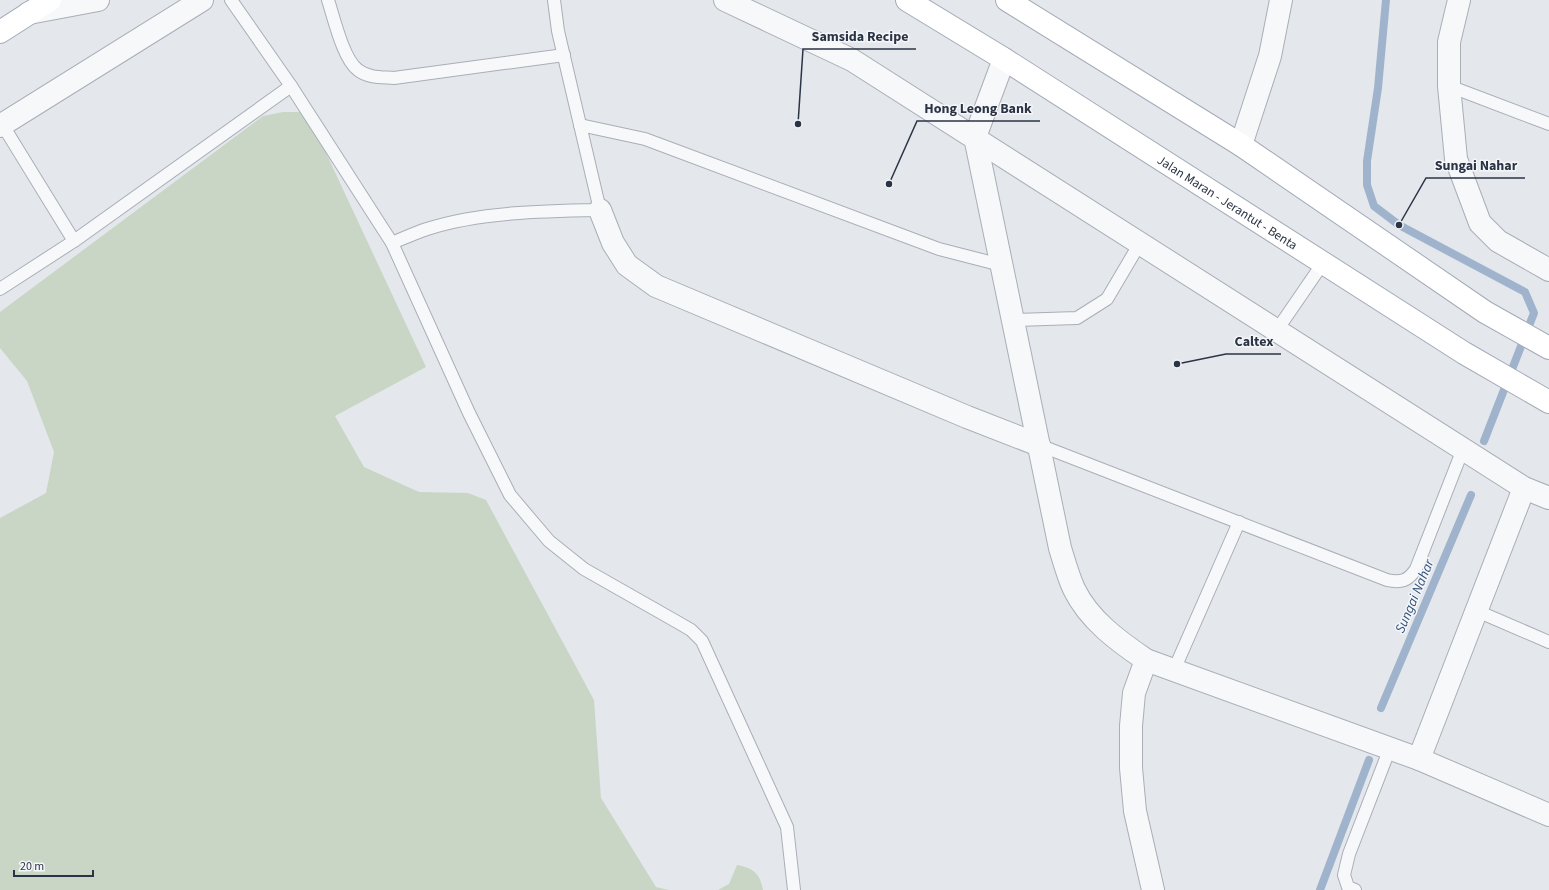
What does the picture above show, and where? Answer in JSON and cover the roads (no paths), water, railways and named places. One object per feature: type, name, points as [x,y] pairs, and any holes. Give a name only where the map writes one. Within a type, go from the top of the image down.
[{"type":"main road","points":[[0,32],[50,0]]},
{"type":"main road","name":"Jalan Maran - Jerantut - Benta","points":[[907,0],[1004,59],[1464,353],[1549,402]]},
{"type":"main road","points":[[1007,0],[1241,145],[1485,312],[1549,348]]},
{"type":"street","points":[[28,14],[98,0]]},
{"type":"street","points":[[1,125],[202,0]]},
{"type":"street","points":[[724,0],[852,60],[1140,242],[1524,488],[1549,498]]},
{"type":"street","points":[[1241,145],[1270,56],[1281,0]]},
{"type":"street","points":[[1459,0],[1450,42],[1449,86],[1456,158],[1480,222],[1498,241],[1549,270]]},
{"type":"street","points":[[1004,59],[975,137],[1060,548],[1074,589],[1094,617],[1112,636],[1146,660],[1419,759],[1549,815]]},
{"type":"street","points":[[600,210],[613,242],[627,265],[656,286],[931,402],[1039,445]]},
{"type":"street","points":[[1419,759],[1524,488]]},
{"type":"street","points":[[1146,660],[1134,693],[1131,726],[1131,768],[1135,812],[1153,890]]},
{"type":"lane","points":[[231,0],[291,86],[392,243],[469,413],[510,495],[549,541],[584,569],[691,630],[702,641],[787,827],[794,890]]},
{"type":"lane","points":[[328,0],[349,60],[358,71],[373,77],[394,78],[564,55]]},
{"type":"lane","points":[[392,243],[427,229],[479,218],[546,211],[600,210],[564,55],[554,0]]},
{"type":"lane","points":[[0,289],[74,241],[291,86]]},
{"type":"lane","points":[[1449,86],[1549,124]]},
{"type":"lane","points":[[1,125],[74,241]]},
{"type":"lane","points":[[580,125],[646,139],[939,249],[1001,265]]},
{"type":"lane","points":[[1013,320],[1077,318],[1107,299],[1140,242]]},
{"type":"lane","points":[[1277,330],[1323,263]]},
{"type":"lane","points":[[1039,445],[1387,580],[1398,582],[1404,581],[1411,577],[1416,569],[1463,449]]},
{"type":"lane","points":[[1174,670],[1239,522]]},
{"type":"lane","points":[[1477,611],[1549,642]]},
{"type":"lane","points":[[1355,890],[1348,887],[1344,875],[1349,854],[1390,748]]},
{"type":"waterway","name":"Sungai Nahar","points":[[1386,0],[1378,88],[1367,161],[1367,185],[1374,206],[1399,225],[1525,292],[1534,313],[1484,441]]},
{"type":"waterway","name":"Sungai Nahar","points":[[1381,708],[1471,495]]},
{"type":"waterway","name":"Sungai Nahar","points":[[1320,890],[1369,760]]},
{"type":"place","name":"Samsida Recipe","points":[[798,124]]},
{"type":"place","name":"Hong Leong Bank","points":[[889,184]]},
{"type":"place","name":"Sungai Nahar","points":[[1399,225]]},
{"type":"place","name":"Caltex","points":[[1177,364]]}]
